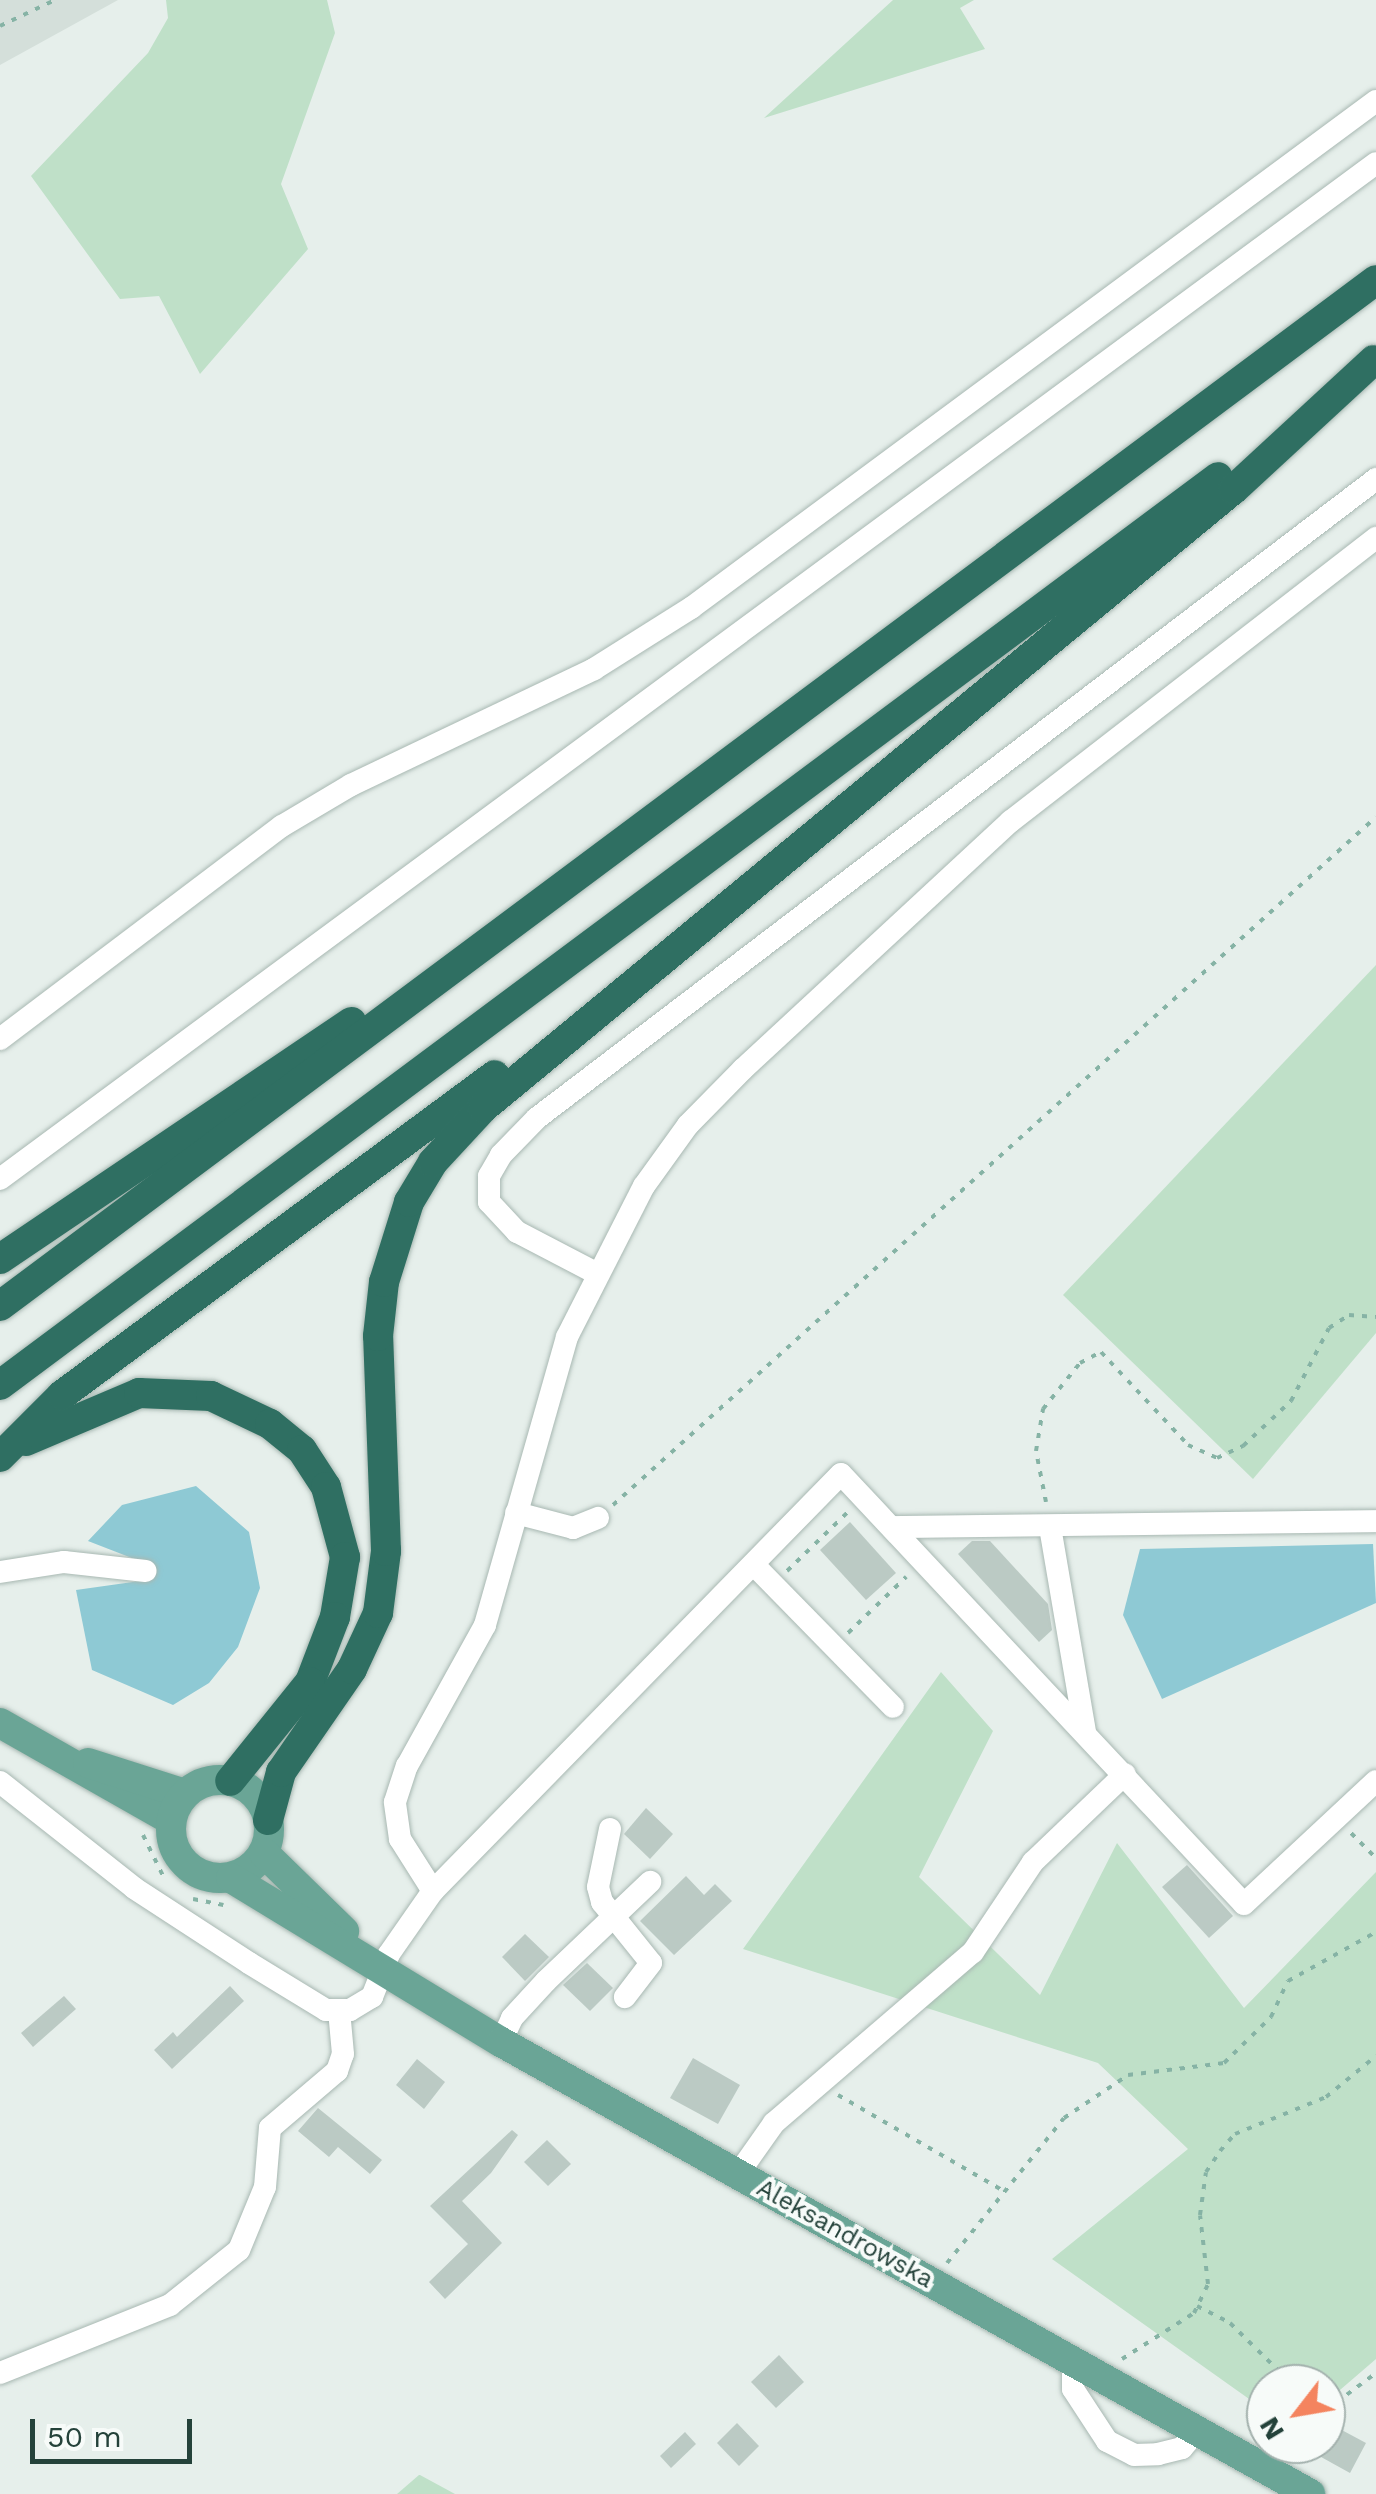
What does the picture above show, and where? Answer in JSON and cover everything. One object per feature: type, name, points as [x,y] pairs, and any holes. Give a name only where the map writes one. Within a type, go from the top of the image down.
[{"type":"highway","points":[[0,1306],[1376,280]]},
{"type":"highway","points":[[268,1820],[282,1772],[352,1669],[378,1613],[386,1551],[378,1336],[384,1282],[409,1202],[432,1162],[483,1108],[1234,489],[1375,359]]},
{"type":"highway","points":[[0,1385],[1375,359]]},
{"type":"highway","points":[[7,1452],[62,1396],[762,877]]},
{"type":"highway","points":[[0,1259],[313,1046],[513,924]]},
{"type":"highway","points":[[7,1452],[139,1393],[211,1396],[270,1424],[302,1450],[338,1517],[345,1556],[335,1618],[310,1682],[230,1781]]},
{"type":"main road","points":[[0,1723],[178,1807]]},
{"type":"main road","points":[[230,1781],[255,1794],[268,1820],[264,1853],[231,1878],[215,1879],[186,1865],[171,1837],[178,1807],[198,1785],[230,1781]]},
{"type":"main road","name":"Aleksandrowska","points":[[264,1853],[383,1969]]},
{"type":"main road","name":"Aleksandrowska","points":[[231,1878],[501,2042],[1310,2494]]},
{"type":"street","points":[[0,1039],[282,826],[351,784],[594,670],[691,608],[1376,101]]},
{"type":"street","points":[[0,1179],[1376,163]]},
{"type":"street","points":[[594,1272],[517,1232],[489,1202],[489,1176],[501,1155],[537,1118],[1376,479]]},
{"type":"street","points":[[434,1891],[400,1839],[395,1802],[407,1766],[485,1625],[567,1337],[594,1272],[644,1186],[688,1125],[743,1069],[1011,821],[1376,538]]},
{"type":"street","points":[[0,1782],[134,1888],[304,1998],[340,2010],[372,1996],[383,1969],[434,1891],[756,1566],[840,1474],[893,1526],[1244,1904],[1376,1782]]},
{"type":"street","points":[[516,1512],[573,1528],[598,1518]]},
{"type":"street","points":[[893,1526],[1376,1521]]},
{"type":"street","points":[[1050,1527],[1085,1732]]},
{"type":"street","points":[[0,1572],[64,1562],[146,1571]]},
{"type":"street","points":[[756,1566],[893,1707]]},
{"type":"street","points":[[738,2174],[754,2142],[972,1952],[1062,1828],[1124,1774]]},
{"type":"street","points":[[610,1829],[598,1888],[610,1919],[651,1963],[625,1997]]},
{"type":"street","points":[[501,2042],[512,2018],[650,1882]]},
{"type":"street","points":[[0,2373],[170,2305],[239,2250],[264,2188],[270,2128],[337,2071],[343,2054],[340,2010]]},
{"type":"street","points":[[1085,2368],[1073,2389],[1107,2441],[1134,2455],[1158,2454],[1182,2448],[1197,2431]]},
{"type":"path","points":[[0,26],[54,0]]},
{"type":"path","points":[[598,1518],[1376,818]]},
{"type":"path","points":[[1050,1527],[1036,1452],[1043,1410],[1080,1363],[1100,1352],[1188,1445],[1217,1458],[1243,1446],[1291,1402],[1328,1328],[1349,1315],[1376,1317]]},
{"type":"path","points":[[773,1584],[864,1496]]},
{"type":"path","points":[[834,1646],[924,1560]]},
{"type":"path","points":[[1338,1819],[1376,1858]]},
{"type":"path","points":[[932,2283],[1002,2190],[1064,2118],[1128,2076],[1224,2063],[1272,2017],[1288,1981],[1376,1932]]},
{"type":"path","points":[[1085,2368],[1198,2306],[1208,2284],[1200,2215],[1206,2172],[1235,2134],[1326,2097],[1376,2056]]},
{"type":"path","points":[[818,2084],[1002,2190]]},
{"type":"path","points":[[1198,2306],[1230,2322],[1272,2364]]},
{"type":"path","points":[[1346,2395],[1376,2373]]},
{"type":"shaded area","points":[[0,0],[118,0],[0,65]]},
{"type":"green space","points":[[166,0],[327,0],[335,33],[281,184],[308,249],[200,374],[159,296],[120,299],[31,176],[148,53],[168,18]]},
{"type":"green space","points":[[893,0],[974,0],[960,8],[985,49],[764,118]]},
{"type":"green space","points":[[1376,965],[1376,1333],[1253,1479],[1063,1295]]},
{"type":"green space","points":[[941,1672],[993,1731],[919,1877],[1040,1995],[1117,1843],[1244,2008],[1376,1872],[1376,2359],[1346,2385],[1346,2364],[1246,2364],[1246,2397],[1052,2259],[1188,2149],[1098,2063],[743,1949]]},
{"type":"green space","points":[[420,2475],[455,2494],[397,2494]]},
{"type":"water","points":[[196,1486],[249,1532],[260,1588],[238,1647],[209,1683],[173,1705],[92,1670],[76,1590],[154,1579],[155,1567],[88,1541],[122,1505]]},
{"type":"water","points":[[1373,1544],[1376,1603],[1162,1699],[1123,1615],[1140,1549]]},
{"type":"building","points":[[850,1522],[896,1573],[866,1600],[820,1550]]},
{"type":"building","points":[[972,1541],[990,1541],[1048,1604],[1052,1630],[1039,1642],[958,1554]]},
{"type":"building","points":[[646,1808],[673,1834],[650,1859],[624,1834]]},
{"type":"building","points":[[1187,1865],[1233,1916],[1209,1938],[1162,1887]]},
{"type":"building","points":[[686,1876],[704,1895],[715,1884],[732,1901],[674,1955],[640,1921]]},
{"type":"building","points":[[525,1934],[549,1957],[525,1981],[502,1957]]},
{"type":"building","points":[[587,1963],[613,1988],[590,2011],[563,1985]]},
{"type":"building","points":[[230,1986],[244,2001],[172,2069],[154,2050],[173,2032],[177,2037]]},
{"type":"building","points":[[64,1996],[76,2009],[33,2047],[21,2033]]},
{"type":"building","points":[[693,2058],[740,2085],[718,2124],[670,2098]]},
{"type":"building","points":[[417,2059],[445,2082],[424,2109],[396,2085]]},
{"type":"building","points":[[318,2108],[382,2160],[370,2174],[338,2147],[329,2157],[298,2131]]},
{"type":"building","points":[[512,2130],[518,2135],[491,2173],[462,2201],[502,2243],[445,2299],[429,2282],[468,2244],[430,2206]]},
{"type":"building","points":[[547,2140],[571,2164],[548,2186],[524,2162]]},
{"type":"building","points":[[779,2355],[804,2382],[776,2408],[751,2382]]},
{"type":"building","points":[[737,2423],[759,2446],[739,2466],[717,2443]]},
{"type":"building","points":[[685,2432],[696,2444],[671,2468],[660,2456]]},
{"type":"building","points":[[1346,2432],[1366,2443],[1350,2473],[1334,2464],[1346,2464]]}]
